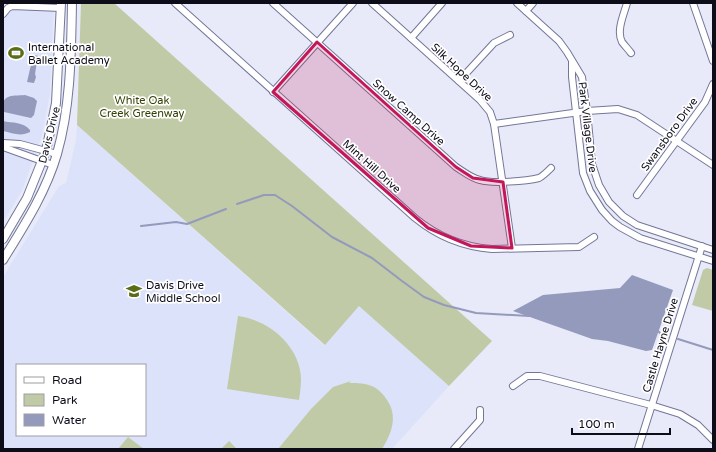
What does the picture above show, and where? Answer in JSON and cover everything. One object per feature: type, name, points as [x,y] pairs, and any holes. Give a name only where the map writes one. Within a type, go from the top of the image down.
[{"type":"main road","name":"Davis Drive","points":[[3,260],[33,211],[57,154],[68,104],[72,3]]},
{"type":"main road","name":"Davis Drive","points":[[3,239],[27,198],[46,151],[56,103],[61,6]]},
{"type":"street","name":"Mint Hill Drive","points":[[174,3],[428,228],[453,240],[476,247],[492,249],[579,246],[594,237]]},
{"type":"street","name":"Snow Camp Drive","points":[[273,3],[456,167],[467,175],[488,182],[504,182],[540,177],[551,168]]},
{"type":"street","points":[[274,92],[353,3]]},
{"type":"street","name":"Silk Hope Drive","points":[[372,3],[485,105],[490,112],[494,124],[504,182],[512,248]]},
{"type":"street","points":[[411,38],[442,3]]},
{"type":"street","name":"Park Village Drive","points":[[517,3],[559,41],[582,77],[592,164],[599,185],[609,202],[623,216],[637,225],[713,250]]},
{"type":"street","points":[[526,11],[532,3]]},
{"type":"street","points":[[627,3],[620,33],[622,41],[631,53]]},
{"type":"street","points":[[693,3],[713,61]]},
{"type":"street","points":[[3,14],[12,6],[61,6]]},
{"type":"street","points":[[459,81],[494,43],[510,35]]},
{"type":"street","name":"Park Village Drive","points":[[572,61],[572,77],[582,166],[585,181],[595,200],[606,215],[620,227],[640,238],[713,261]]},
{"type":"street","name":"Swansboro Drive","points":[[638,195],[705,102],[713,84]]},
{"type":"street","points":[[494,124],[587,111],[618,109],[637,115],[713,165]]},
{"type":"street","points":[[3,143],[20,144],[57,154]]},
{"type":"street","points":[[3,148],[53,165]]},
{"type":"street","name":"Castle Hayne Drive","points":[[638,449],[702,246]]},
{"type":"street","points":[[513,386],[527,376],[540,376],[652,405],[680,414],[690,419],[705,431],[713,440]]},
{"type":"street","points":[[454,449],[480,420],[480,410]]},
{"type":"highlighted area","points":[[317,42],[456,167],[473,178],[503,182],[512,248],[471,246],[428,228],[273,92]]},
{"type":"shaded area","points":[[3,3],[54,3],[50,94],[42,135],[22,191],[3,222]]},
{"type":"shaded area","name":"Davis Drive Middle School","points":[[77,125],[324,345],[359,305],[449,386],[392,449],[3,449],[3,277],[59,186],[66,183],[76,140]]},
{"type":"green space","name":"White Oak Creek Greenway","points":[[81,3],[114,3],[492,341],[449,386],[359,306],[325,345],[77,125]]},
{"type":"green space","points":[[707,268],[713,270],[713,311],[692,305],[703,270]]},
{"type":"green space","points":[[238,316],[261,323],[281,337],[289,346],[299,367],[301,387],[299,400],[227,389]]},
{"type":"green space","points":[[351,381],[349,383],[359,383],[374,387],[383,394],[390,406],[393,418],[391,431],[382,449],[278,449],[311,409],[333,387]]},
{"type":"green space","points":[[128,437],[144,449],[118,449]]},
{"type":"green space","points":[[229,441],[237,449],[221,449]]},
{"type":"water","points":[[33,56],[38,56],[35,74],[36,77],[34,83],[27,82]]},
{"type":"water","points":[[25,95],[34,98],[37,101],[34,115],[31,118],[4,112],[3,106],[5,99],[11,96]]},
{"type":"water","points":[[3,121],[18,123],[27,127],[30,132],[13,134],[3,131]]},
{"type":"water","points":[[632,275],[673,290],[652,350],[646,351],[608,341],[592,339],[513,311],[543,295],[620,288]]},
{"type":"waterway","points":[[237,204],[264,195],[275,195],[292,206],[332,237],[372,258],[424,297],[444,305],[476,313],[529,316]]},
{"type":"waterway","points":[[141,226],[176,222],[187,224],[226,209]]},
{"type":"waterway","points":[[658,331],[663,336]]},
{"type":"waterway","points":[[678,339],[713,350]]},
{"type":"place","name":"International Ballet Academy","points":[[16,53]]},
{"type":"place","name":"Davis Drive Middle School","points":[[134,291]]}]
